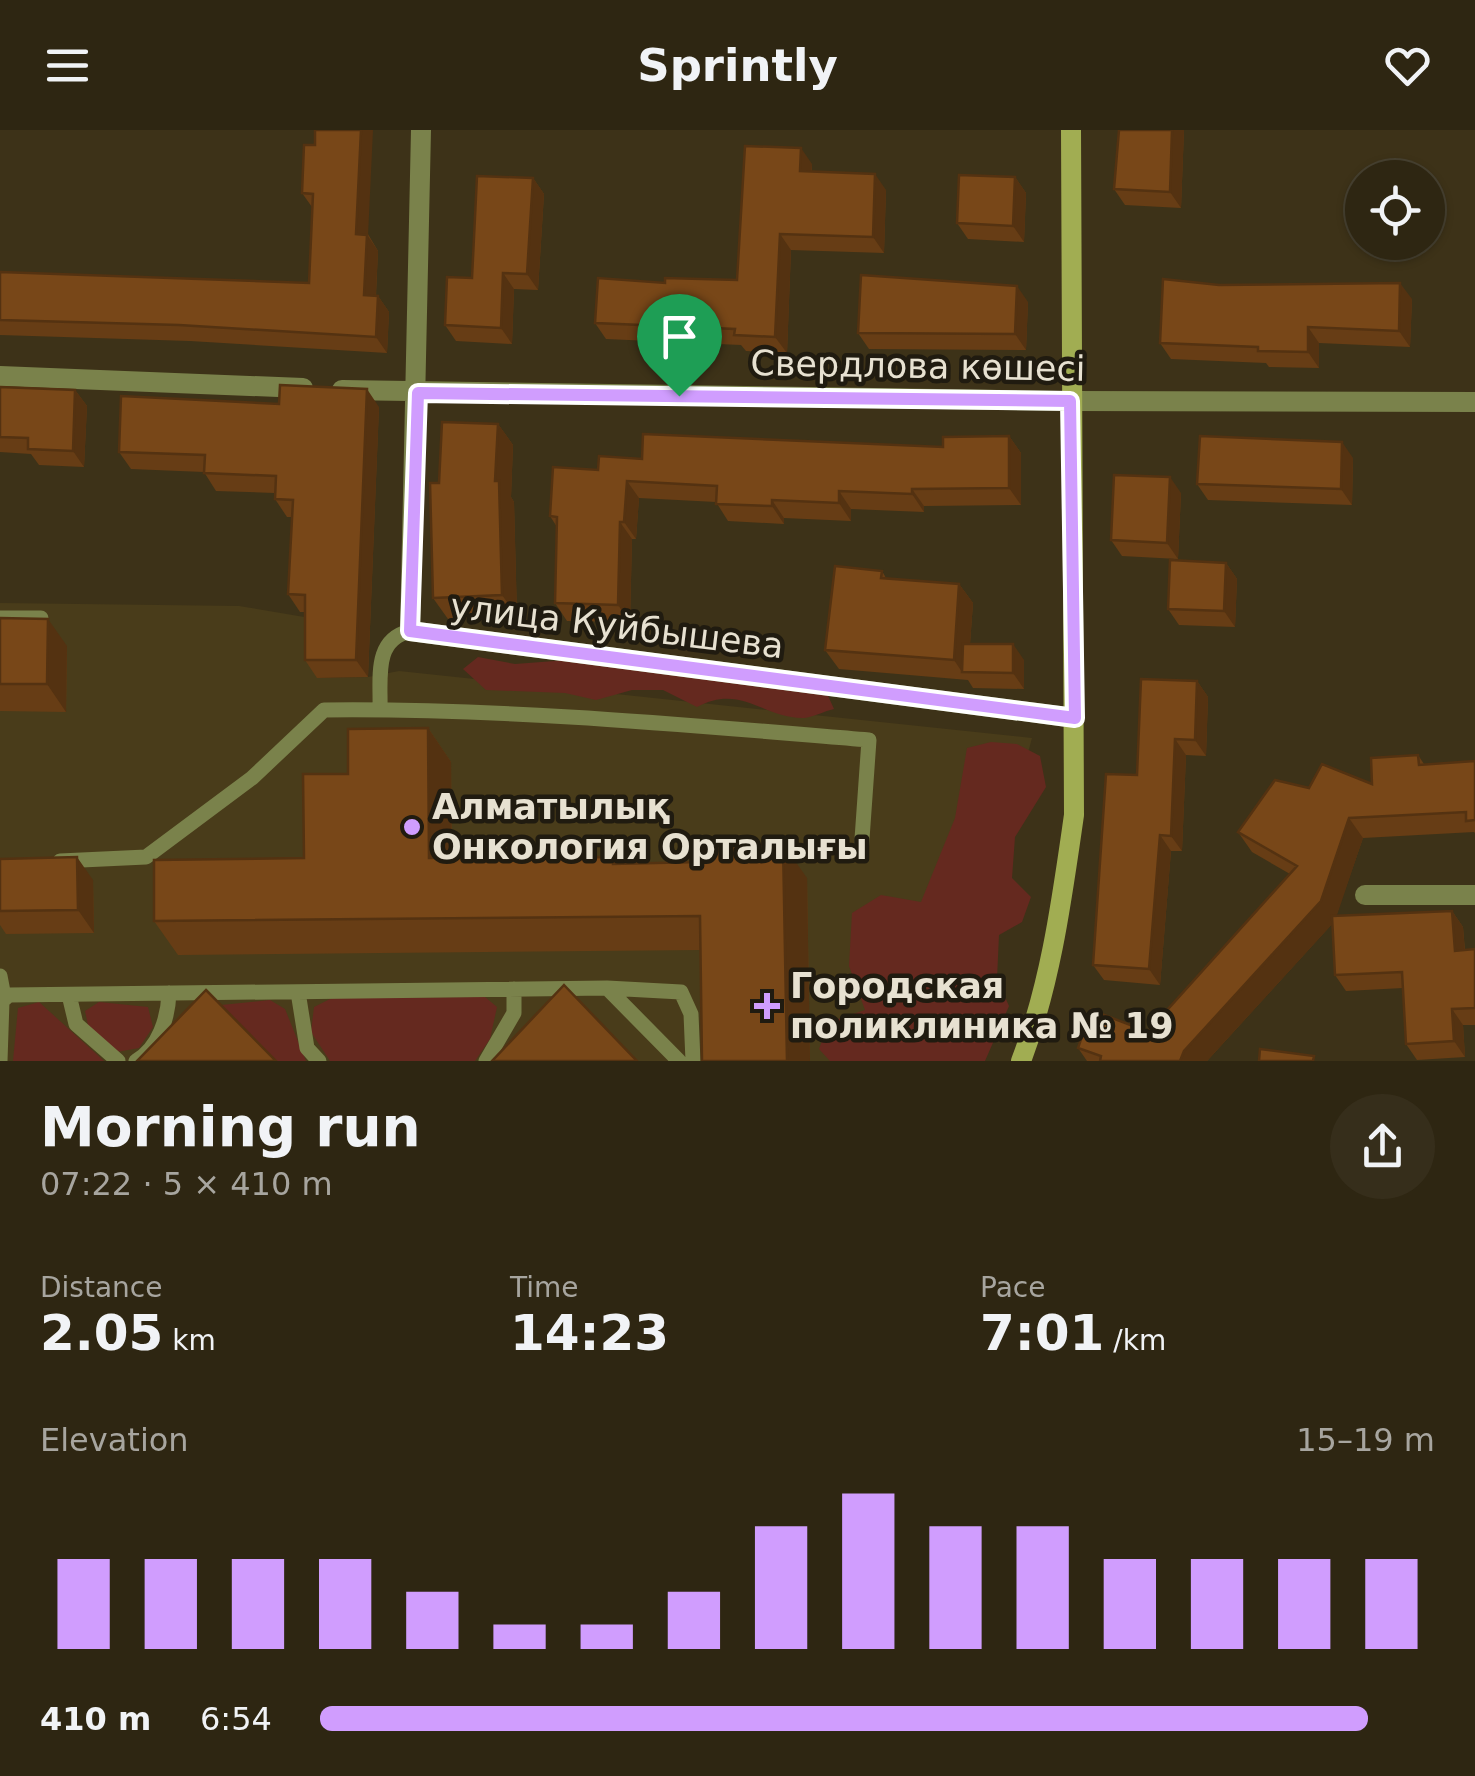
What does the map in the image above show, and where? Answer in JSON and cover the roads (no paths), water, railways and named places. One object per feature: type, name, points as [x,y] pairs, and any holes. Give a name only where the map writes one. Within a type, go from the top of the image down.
[{"type":"main road","points":[[1020,1061],[1033,1030],[1060,908],[1074,816],[1071,130]]},
{"type":"street","name":"улица Куйбышева","points":[[421,130],[410,631],[1075,718]]},
{"type":"street","name":"Свердлова көшесі","points":[[0,376],[418,393],[1475,402]]},
{"type":"street","points":[[1365,894],[1475,896]]},
{"type":"lane","points":[[0,618],[42,618]]},
{"type":"lane","points":[[380,710],[382,649],[393,635],[410,631]]},
{"type":"lane","points":[[36,862],[146,857],[252,778],[324,710],[527,711],[869,740],[861,853]]},
{"type":"lane","points":[[0,976],[0,1061]]},
{"type":"lane","points":[[2,1008],[69,995],[607,988],[681,992],[691,1014],[692,1061]]},
{"type":"lane","points":[[607,988],[679,1061]]},
{"type":"lane","points":[[486,1061],[514,1013],[514,989]]},
{"type":"lane","points":[[298,992],[307,1048],[319,1061]]},
{"type":"lane","points":[[136,1061],[154,1044],[168,1010],[170,993]]},
{"type":"lane","points":[[69,995],[76,1024],[118,1061]]},
{"type":"place","name":"Алматылық Онкология Орталығы","points":[[412,827]]},
{"type":"place","name":"Городская поликлиника № 19","points":[[767,1006]]}]
